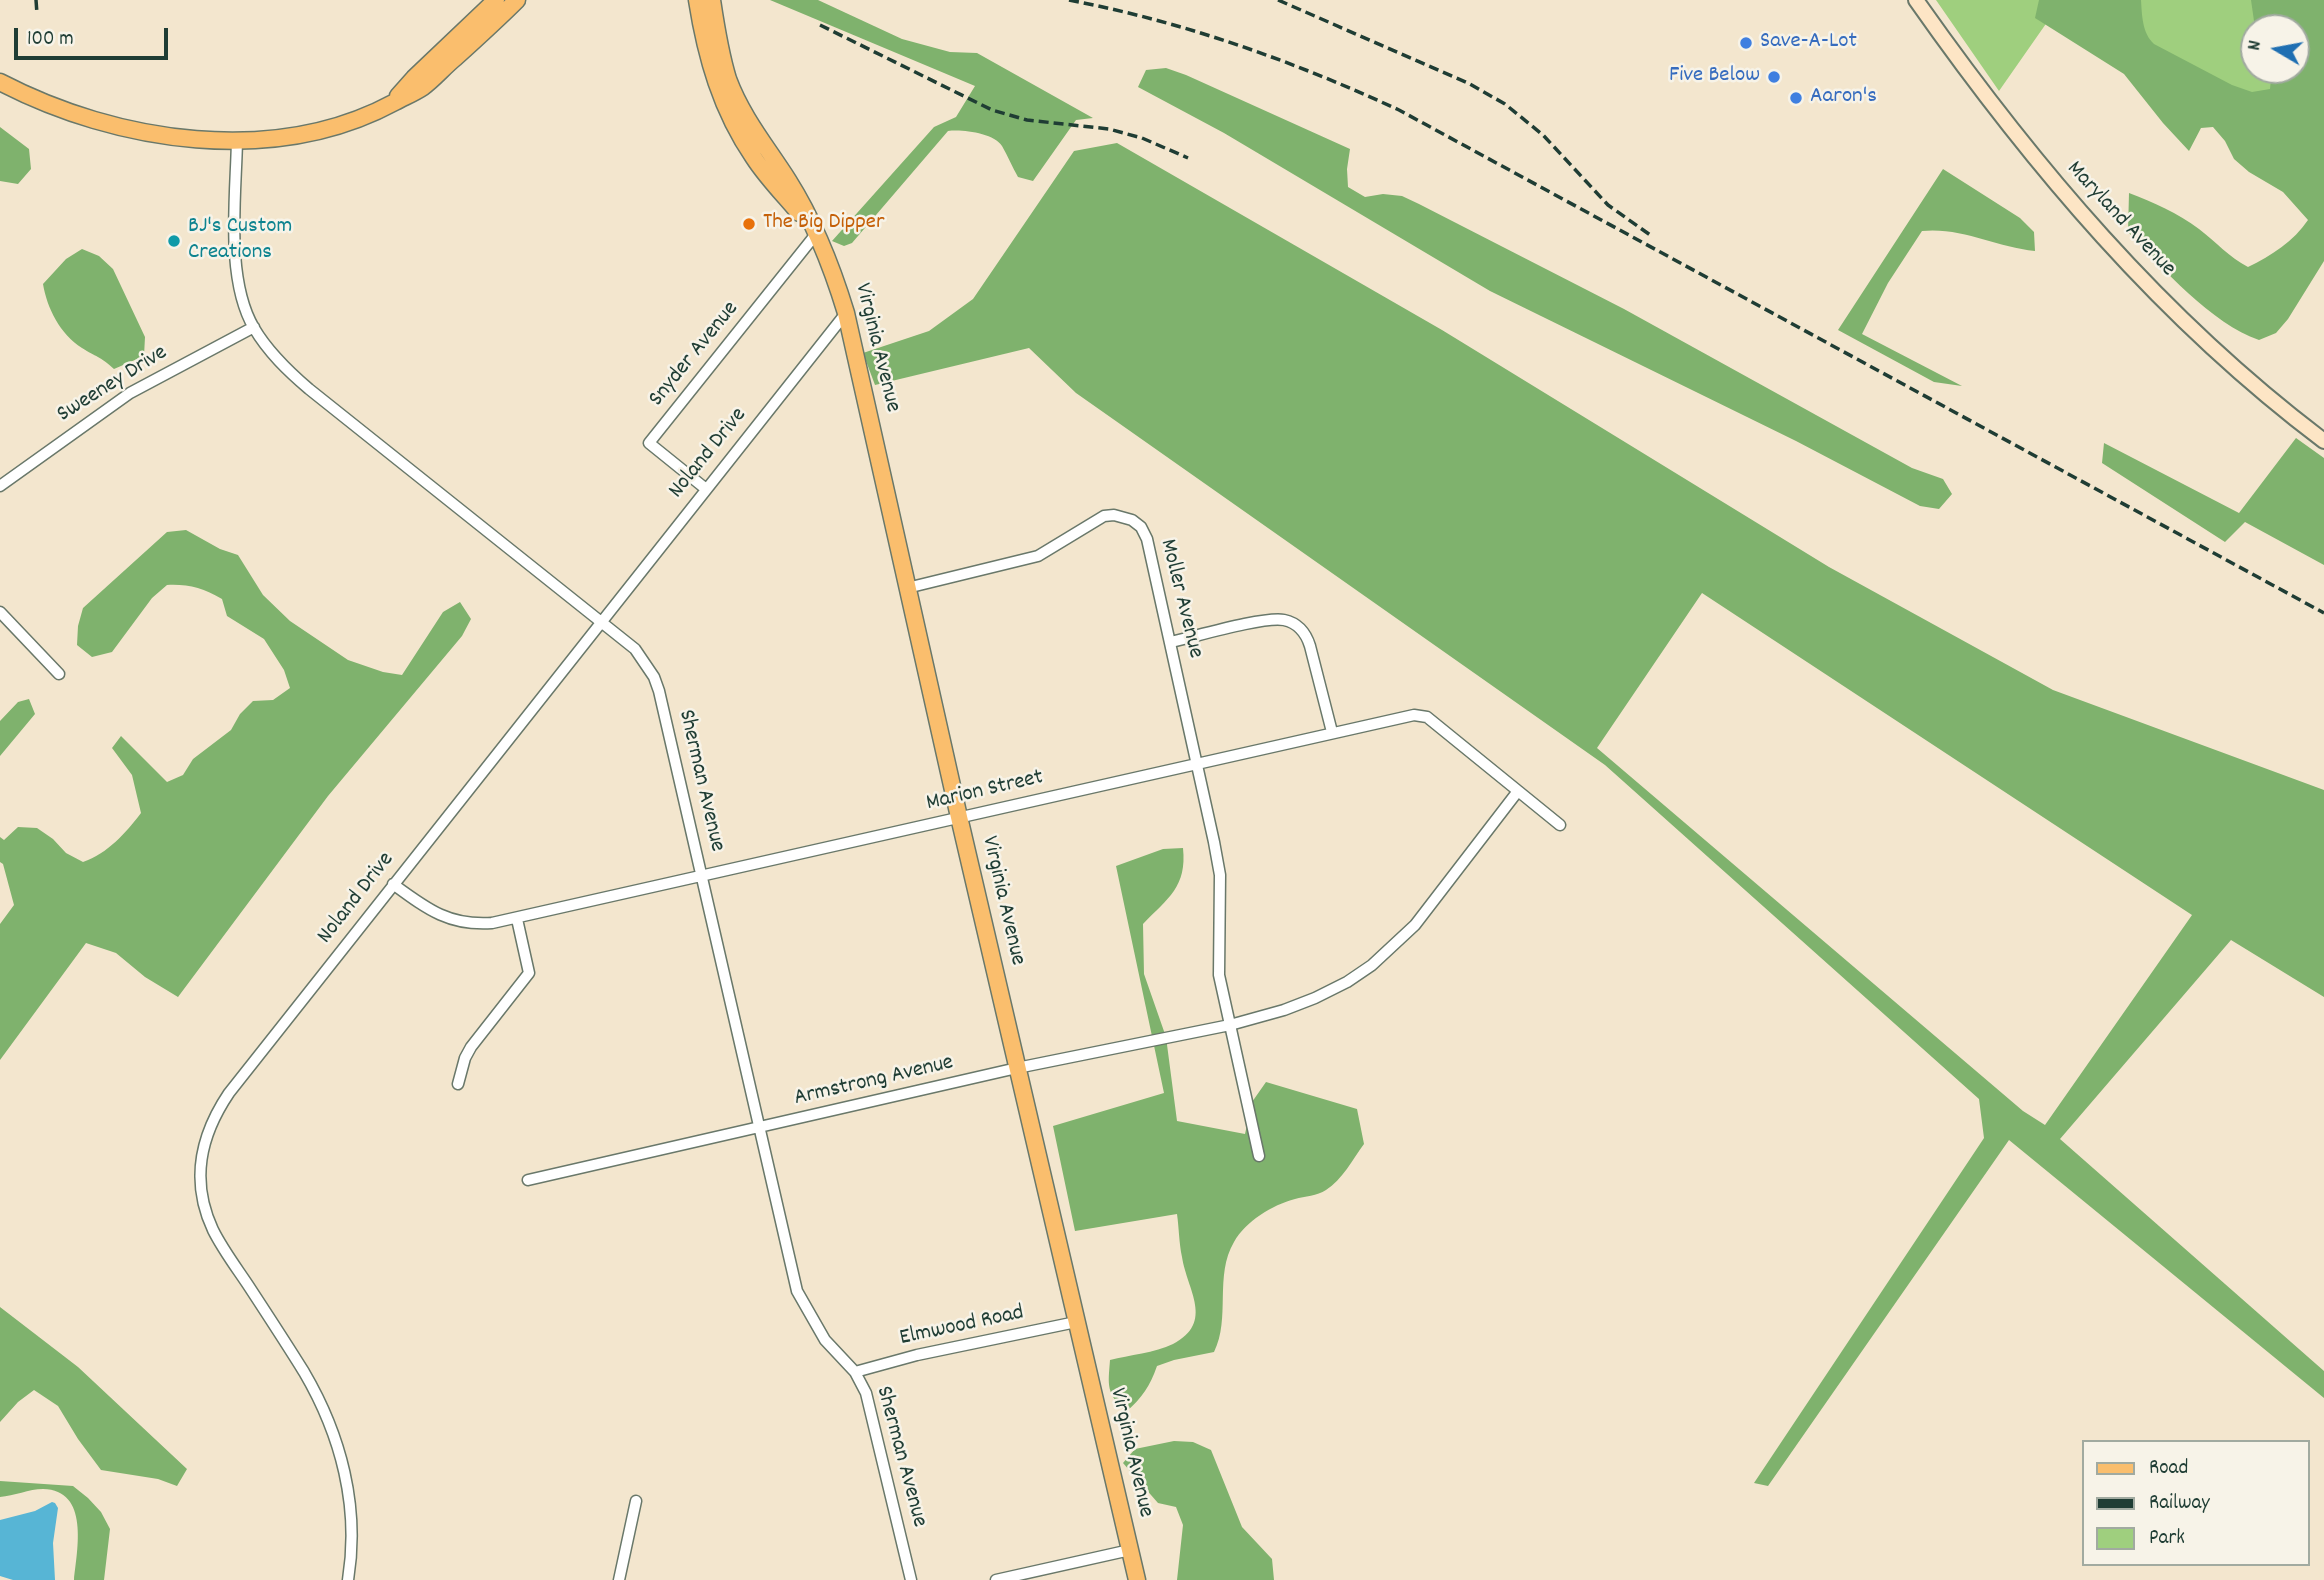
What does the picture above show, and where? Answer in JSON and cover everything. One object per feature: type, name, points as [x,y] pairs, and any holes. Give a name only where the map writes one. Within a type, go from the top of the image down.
[{"type":"main road","points":[[0,82],[75,115],[125,127],[187,138],[281,138],[330,129],[376,112],[424,86],[497,6],[517,0]]},
{"type":"main road","name":"Virginia Avenue","points":[[697,0],[704,48],[733,124],[754,158],[816,234]]},
{"type":"main road","name":"Virginia Avenue","points":[[712,0],[719,47],[729,80],[747,119],[788,180],[816,234],[835,277],[846,313],[959,817],[1137,1580]]},
{"type":"main road","name":"Maryland Avenue","points":[[1916,0],[1989,101],[2096,232],[2165,303],[2224,358],[2324,441]]},
{"type":"street","name":"Sherman Avenue","points":[[237,140],[237,265],[244,304],[254,327],[273,354],[309,389],[635,649],[654,677],[703,877],[797,1291],[825,1340],[855,1372],[866,1393],[911,1580]]},
{"type":"street","name":"Snyder Avenue","points":[[706,489],[649,443],[816,234]]},
{"type":"street","name":"Noland Drive","points":[[348,1580],[352,1536],[351,1509],[345,1471],[334,1433],[318,1395],[212,1228],[202,1192],[202,1153],[206,1133],[215,1113],[229,1093],[846,313]]},
{"type":"street","name":"Sweeney Drive","points":[[0,486],[130,393],[254,327]]},
{"type":"street","name":"Moller Avenue","points":[[907,588],[1023,561],[1055,548],[1104,516],[1124,517],[1141,527],[1147,539],[1171,642],[1220,875],[1219,975],[1259,1156]]},
{"type":"street","points":[[0,612],[59,674]]},
{"type":"street","points":[[1171,642],[1265,621],[1284,620],[1294,624],[1307,637],[1332,732]]},
{"type":"street","name":"Marion Street","points":[[393,884],[420,904],[456,921],[475,924],[517,919],[1198,762],[1421,714],[1560,825]]},
{"type":"street","name":"Armstrong Avenue","points":[[528,1180],[1017,1068],[1230,1025],[1315,998],[1347,982],[1372,965],[1415,925],[1518,791]]},
{"type":"street","points":[[458,1084],[471,1047],[529,973],[517,919]]},
{"type":"street","name":"Elmwood Road","points":[[855,1372],[917,1355],[1076,1322]]},
{"type":"street","points":[[619,1580],[636,1501]]},
{"type":"street","points":[[996,1580],[1130,1550]]},
{"type":"green space","points":[[770,0],[818,0],[902,39],[950,52],[977,53],[1093,118],[1076,120],[1033,181],[1018,177],[1002,146],[992,138],[969,131],[948,131],[852,243],[844,246],[832,241],[934,127],[956,117],[975,86]]},
{"type":"green space","points":[[1936,0],[2324,0],[2324,130],[2050,18],[1999,91]]},
{"type":"green space","points":[[2039,0],[2141,0],[2145,29],[2154,44],[2232,85],[2252,92],[2270,89],[2271,84],[2310,84],[2310,14],[2253,14],[2251,0],[2324,0],[2324,261],[2288,319],[2276,333],[2259,340],[2241,332],[2206,308],[2172,278],[2128,232],[2129,193],[2183,218],[2248,267],[2281,247],[2296,235],[2308,220],[2283,192],[2249,172],[2234,159],[2225,141],[2213,127],[2201,128],[2189,151],[2124,74],[2035,18]]},
{"type":"green space","points":[[1166,68],[1350,149],[1348,187],[1365,197],[1383,194],[1402,196],[1419,204],[1624,309],[1912,468],[1943,479],[1952,494],[1939,509],[1920,506],[1796,441],[1490,291],[1224,133],[1138,87],[1146,70]]},
{"type":"green space","points":[[0,127],[29,149],[31,169],[18,184],[0,181]]},
{"type":"green space","points":[[1117,143],[1442,330],[1829,567],[2053,690],[2324,790],[2324,997],[2231,940],[2060,1139],[2324,1371],[2324,1398],[2009,1140],[1768,1486],[1754,1483],[1984,1138],[1979,1099],[1605,765],[1076,393],[1029,348],[875,385],[863,353],[929,331],[973,299],[1074,151]],"holes":[[[1702,593],[2192,915],[2045,1125],[2023,1111],[1597,748]]]},
{"type":"green space","points":[[1943,169],[2020,218],[2034,232],[2035,251],[1951,232],[1922,231],[1888,283],[1862,334],[1962,386],[1934,382],[1838,330]]},
{"type":"green space","points":[[82,249],[99,256],[113,269],[145,337],[144,356],[114,369],[67,335],[51,311],[45,293],[43,284],[66,259]]},
{"type":"green space","points":[[2296,438],[2324,458],[2324,565],[2245,522],[2225,542],[2102,463],[2104,443],[2239,513]]},
{"type":"green space","points":[[186,530],[220,549],[238,555],[263,595],[290,621],[348,660],[383,672],[402,675],[443,612],[460,602],[471,619],[462,636],[328,796],[178,997],[145,977],[116,953],[86,943],[0,1060],[0,924],[14,905],[3,864],[0,862],[0,837],[4,840],[18,827],[37,828],[53,839],[66,853],[83,862],[92,858],[115,842],[141,813],[132,775],[112,748],[121,736],[167,782],[183,775],[193,759],[231,730],[240,714],[253,701],[273,700],[290,688],[284,670],[264,639],[227,616],[222,599],[189,586],[167,585],[152,598],[112,652],[92,657],[77,645],[83,608],[167,532]]},
{"type":"green space","points":[[29,699],[35,714],[0,756],[0,721],[18,702]]},
{"type":"green space","points":[[1183,848],[1179,882],[1168,899],[1143,924],[1144,974],[1166,1037],[1177,1121],[1245,1134],[1252,1102],[1266,1082],[1357,1109],[1364,1144],[1332,1186],[1319,1194],[1277,1205],[1245,1227],[1228,1255],[1219,1339],[1214,1352],[1157,1366],[1145,1391],[1126,1412],[1115,1400],[1110,1389],[1110,1360],[1173,1344],[1186,1335],[1196,1316],[1181,1252],[1177,1214],[1075,1231],[1053,1126],[1164,1093],[1116,866],[1163,849]]},
{"type":"green space","points":[[0,1307],[78,1367],[187,1469],[177,1486],[158,1479],[101,1470],[58,1406],[34,1390],[18,1402],[0,1422]]},
{"type":"green space","points":[[1174,1441],[1193,1442],[1211,1450],[1242,1527],[1272,1559],[1274,1580],[1177,1580],[1183,1525],[1176,1507],[1158,1503],[1123,1463],[1135,1449]]},
{"type":"green space","points":[[0,1481],[73,1486],[88,1498],[101,1512],[110,1529],[104,1580],[74,1580],[77,1524],[68,1499],[58,1492],[43,1489],[0,1497]]},
{"type":"water","points":[[52,1502],[58,1508],[53,1543],[55,1580],[13,1580],[0,1576],[0,1520],[35,1511]]},
{"type":"railway","points":[[36,0],[37,14]]},
{"type":"railway","points":[[1069,0],[1154,20],[1237,45],[1319,75],[1399,110],[2324,613]]},
{"type":"railway","points":[[1278,0],[1468,83],[1505,104],[1543,135],[1608,205],[1653,237]]},
{"type":"railway","points":[[820,25],[992,110],[1027,120],[1109,129],[1142,138],[1188,158]]},
{"type":"place","name":"Save-A-Lot","points":[[1746,43]]},
{"type":"place","name":"Five Below","points":[[1774,77]]},
{"type":"place","name":"Aaron's","points":[[1796,98]]},
{"type":"place","name":"The Big Dipper","points":[[749,224]]},
{"type":"place","name":"BJ's Custom Creations","points":[[174,241]]}]
